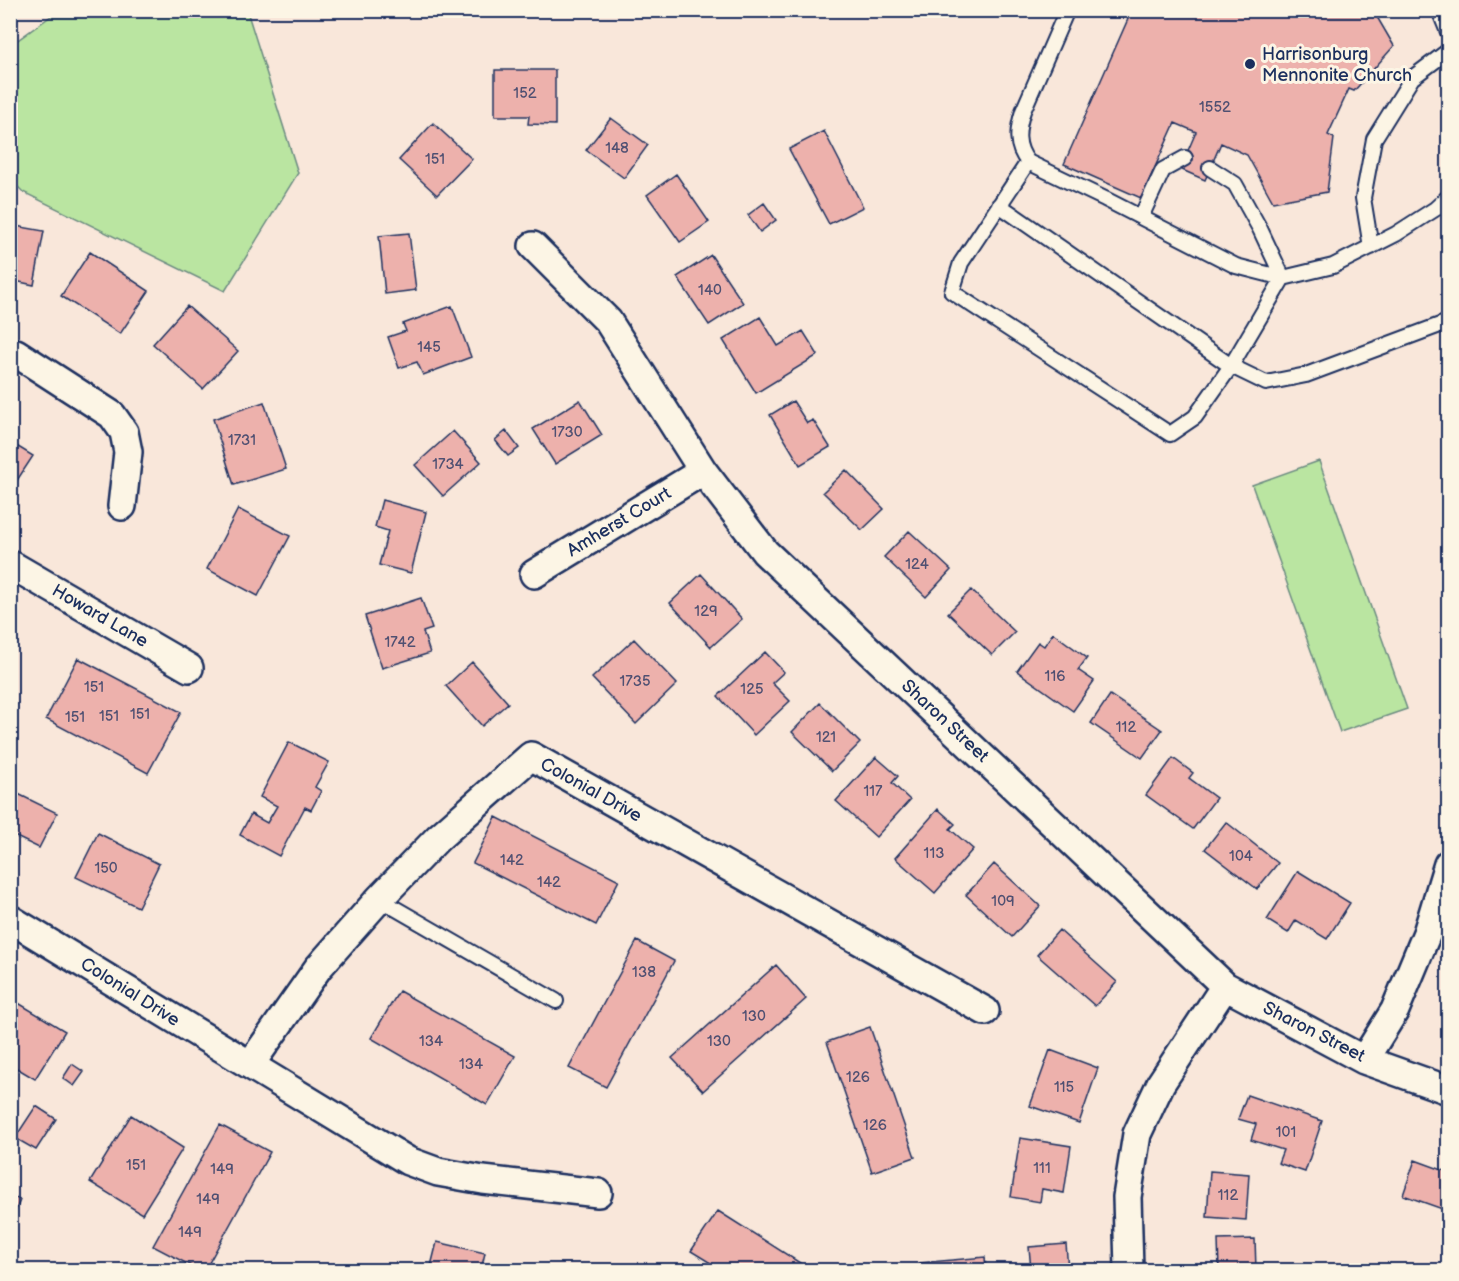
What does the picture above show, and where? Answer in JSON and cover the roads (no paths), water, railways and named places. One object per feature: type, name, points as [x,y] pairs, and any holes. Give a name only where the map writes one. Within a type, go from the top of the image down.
[{"type":"street","name":"Sharon Street","points":[[533,246],[608,321],[703,471],[765,552],[1225,986],[1364,1060],[1449,1090]]},
{"type":"street","points":[[10,352],[16,353],[111,415],[124,432],[128,452],[122,506]]},
{"type":"street","name":"Amherst Court","points":[[534,574],[703,471]]},
{"type":"street","name":"Howard Lane","points":[[10,564],[189,668]]},
{"type":"street","name":"Colonial Drive","points":[[250,1065],[318,968],[379,899],[438,838],[531,756],[986,1011]]},
{"type":"street","points":[[1364,1060],[1395,1010],[1427,933],[1449,864]]},
{"type":"street","name":"Colonial Drive","points":[[10,919],[397,1155],[426,1168],[498,1182],[598,1193]]},
{"type":"street","points":[[1129,1270],[1127,1197],[1137,1134],[1161,1083],[1225,986]]},
{"type":"lane","points":[[1067,10],[1023,111],[1018,128],[1021,153],[1028,162],[1236,266],[1282,278],[1333,266],[1371,247],[1435,209],[1449,197]]},
{"type":"lane","points":[[1439,10],[1449,32]]},
{"type":"lane","points":[[1371,247],[1363,198],[1374,139],[1412,78],[1449,51]]},
{"type":"lane","points":[[1141,217],[1162,171],[1185,158]]},
{"type":"lane","points":[[1028,162],[962,263],[952,292],[1170,434],[1195,417],[1231,366],[1282,278]]},
{"type":"lane","points":[[1210,168],[1234,184],[1260,229],[1282,278]]},
{"type":"lane","points":[[999,205],[1231,366],[1266,383],[1306,375],[1449,322]]},
{"type":"lane","points":[[379,899],[556,1001]]},
{"type":"place","name":"Harrisonburg Mennonite Church","points":[[1250,64]]}]
